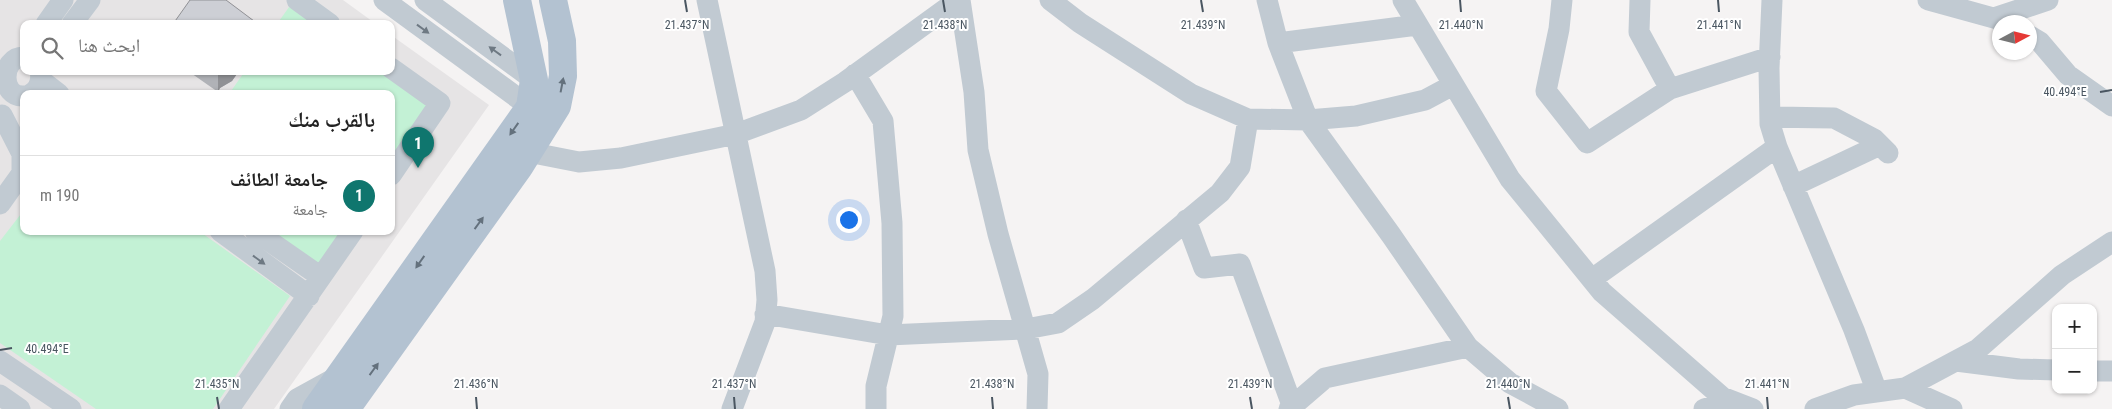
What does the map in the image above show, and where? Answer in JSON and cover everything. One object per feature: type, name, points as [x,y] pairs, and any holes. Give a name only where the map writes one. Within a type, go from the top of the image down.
[{"type":"main road","points":[[316,409],[530,107],[534,80],[517,0]]},
{"type":"main road","points":[[346,409],[528,152],[557,106],[563,76],[562,41],[553,0]]},
{"type":"street","points":[[49,20],[63,0]]},
{"type":"street","points":[[75,20],[90,0]]},
{"type":"street","points":[[296,0],[324,20]]},
{"type":"street","points":[[384,0],[530,107]]},
{"type":"street","points":[[425,0],[534,80]]},
{"type":"street","points":[[707,0],[765,271],[765,322],[732,409]]},
{"type":"street","points":[[528,152],[579,162],[621,158],[736,134],[800,110],[855,74],[959,0],[974,92],[978,150],[998,234],[1038,374],[1038,409]]},
{"type":"street","points":[[1050,0],[1080,23],[1191,94],[1248,119],[1308,120],[1356,116],[1425,100],[1453,85]]},
{"type":"street","points":[[1267,0],[1278,43],[1308,120],[1391,234],[1468,347],[1510,383],[1558,409]]},
{"type":"street","points":[[1403,0],[1510,179],[1602,292],[1722,397],[1753,409]]},
{"type":"street","points":[[1562,0],[1559,29],[1546,90],[1587,143],[1670,88],[1770,57]]},
{"type":"street","points":[[1640,0],[1639,32],[1670,88]]},
{"type":"street","points":[[1772,0],[1770,124],[1777,146],[1854,330],[1877,392]]},
{"type":"street","points":[[1928,0],[1992,18]]},
{"type":"street","points":[[2013,15],[2048,0]]},
{"type":"street","points":[[1278,43],[1417,25]]},
{"type":"street","points":[[2037,40],[2068,75],[2112,106]]},
{"type":"street","points":[[9,66],[9,93],[34,83],[49,90]]},
{"type":"street","points":[[395,71],[440,103],[395,169]]},
{"type":"street","points":[[855,74],[883,121],[892,223],[892,316],[876,386],[876,409]]},
{"type":"street","points":[[20,96],[1,117],[20,150]]},
{"type":"street","points":[[1770,117],[1834,118],[1874,139],[1884,149],[1793,186]]},
{"type":"street","points":[[766,314],[888,335],[1026,329],[1058,323],[1093,299],[1220,193],[1240,167],[1248,119]]},
{"type":"street","points":[[1592,280],[1777,146]]},
{"type":"street","points":[[0,204],[20,176]]},
{"type":"street","points":[[1186,220],[1204,268],[1240,264],[1291,407],[1325,378],[1468,347]]},
{"type":"street","points":[[225,235],[308,296]]},
{"type":"street","points":[[261,235],[321,277]]},
{"type":"street","points":[[229,409],[350,235]]},
{"type":"street","points":[[1815,409],[1854,395],[1905,388],[1978,350],[2062,275],[2112,242]]},
{"type":"street","points":[[0,361],[71,409]]},
{"type":"street","points":[[1956,361],[2019,369],[2052,370]]},
{"type":"street","points":[[2097,371],[2112,371]]},
{"type":"street","points":[[290,409],[297,399],[340,375]]},
{"type":"street","points":[[1905,388],[1952,409]]},
{"type":"street","points":[[0,395],[20,409]]},
{"type":"street","points":[[1704,409],[1730,401]]},
{"type":"shaded area","points":[[0,0],[343,0],[370,20],[20,20],[20,75],[395,75],[395,38],[489,105],[274,409],[0,409]]},
{"type":"green space","points":[[294,0],[324,20],[280,20]]},
{"type":"green space","points":[[395,74],[440,103],[395,169],[395,90],[232,90],[242,75]]},
{"type":"green space","points":[[20,215],[20,235],[205,235],[290,296],[213,409],[96,409],[0,343],[0,241]]},
{"type":"green space","points":[[261,235],[350,235],[321,277]]},
{"type":"building","points":[[190,0],[226,0],[253,20],[176,20]]},
{"type":"place","name":"جامعة الطائف","points":[[418,168]]}]
